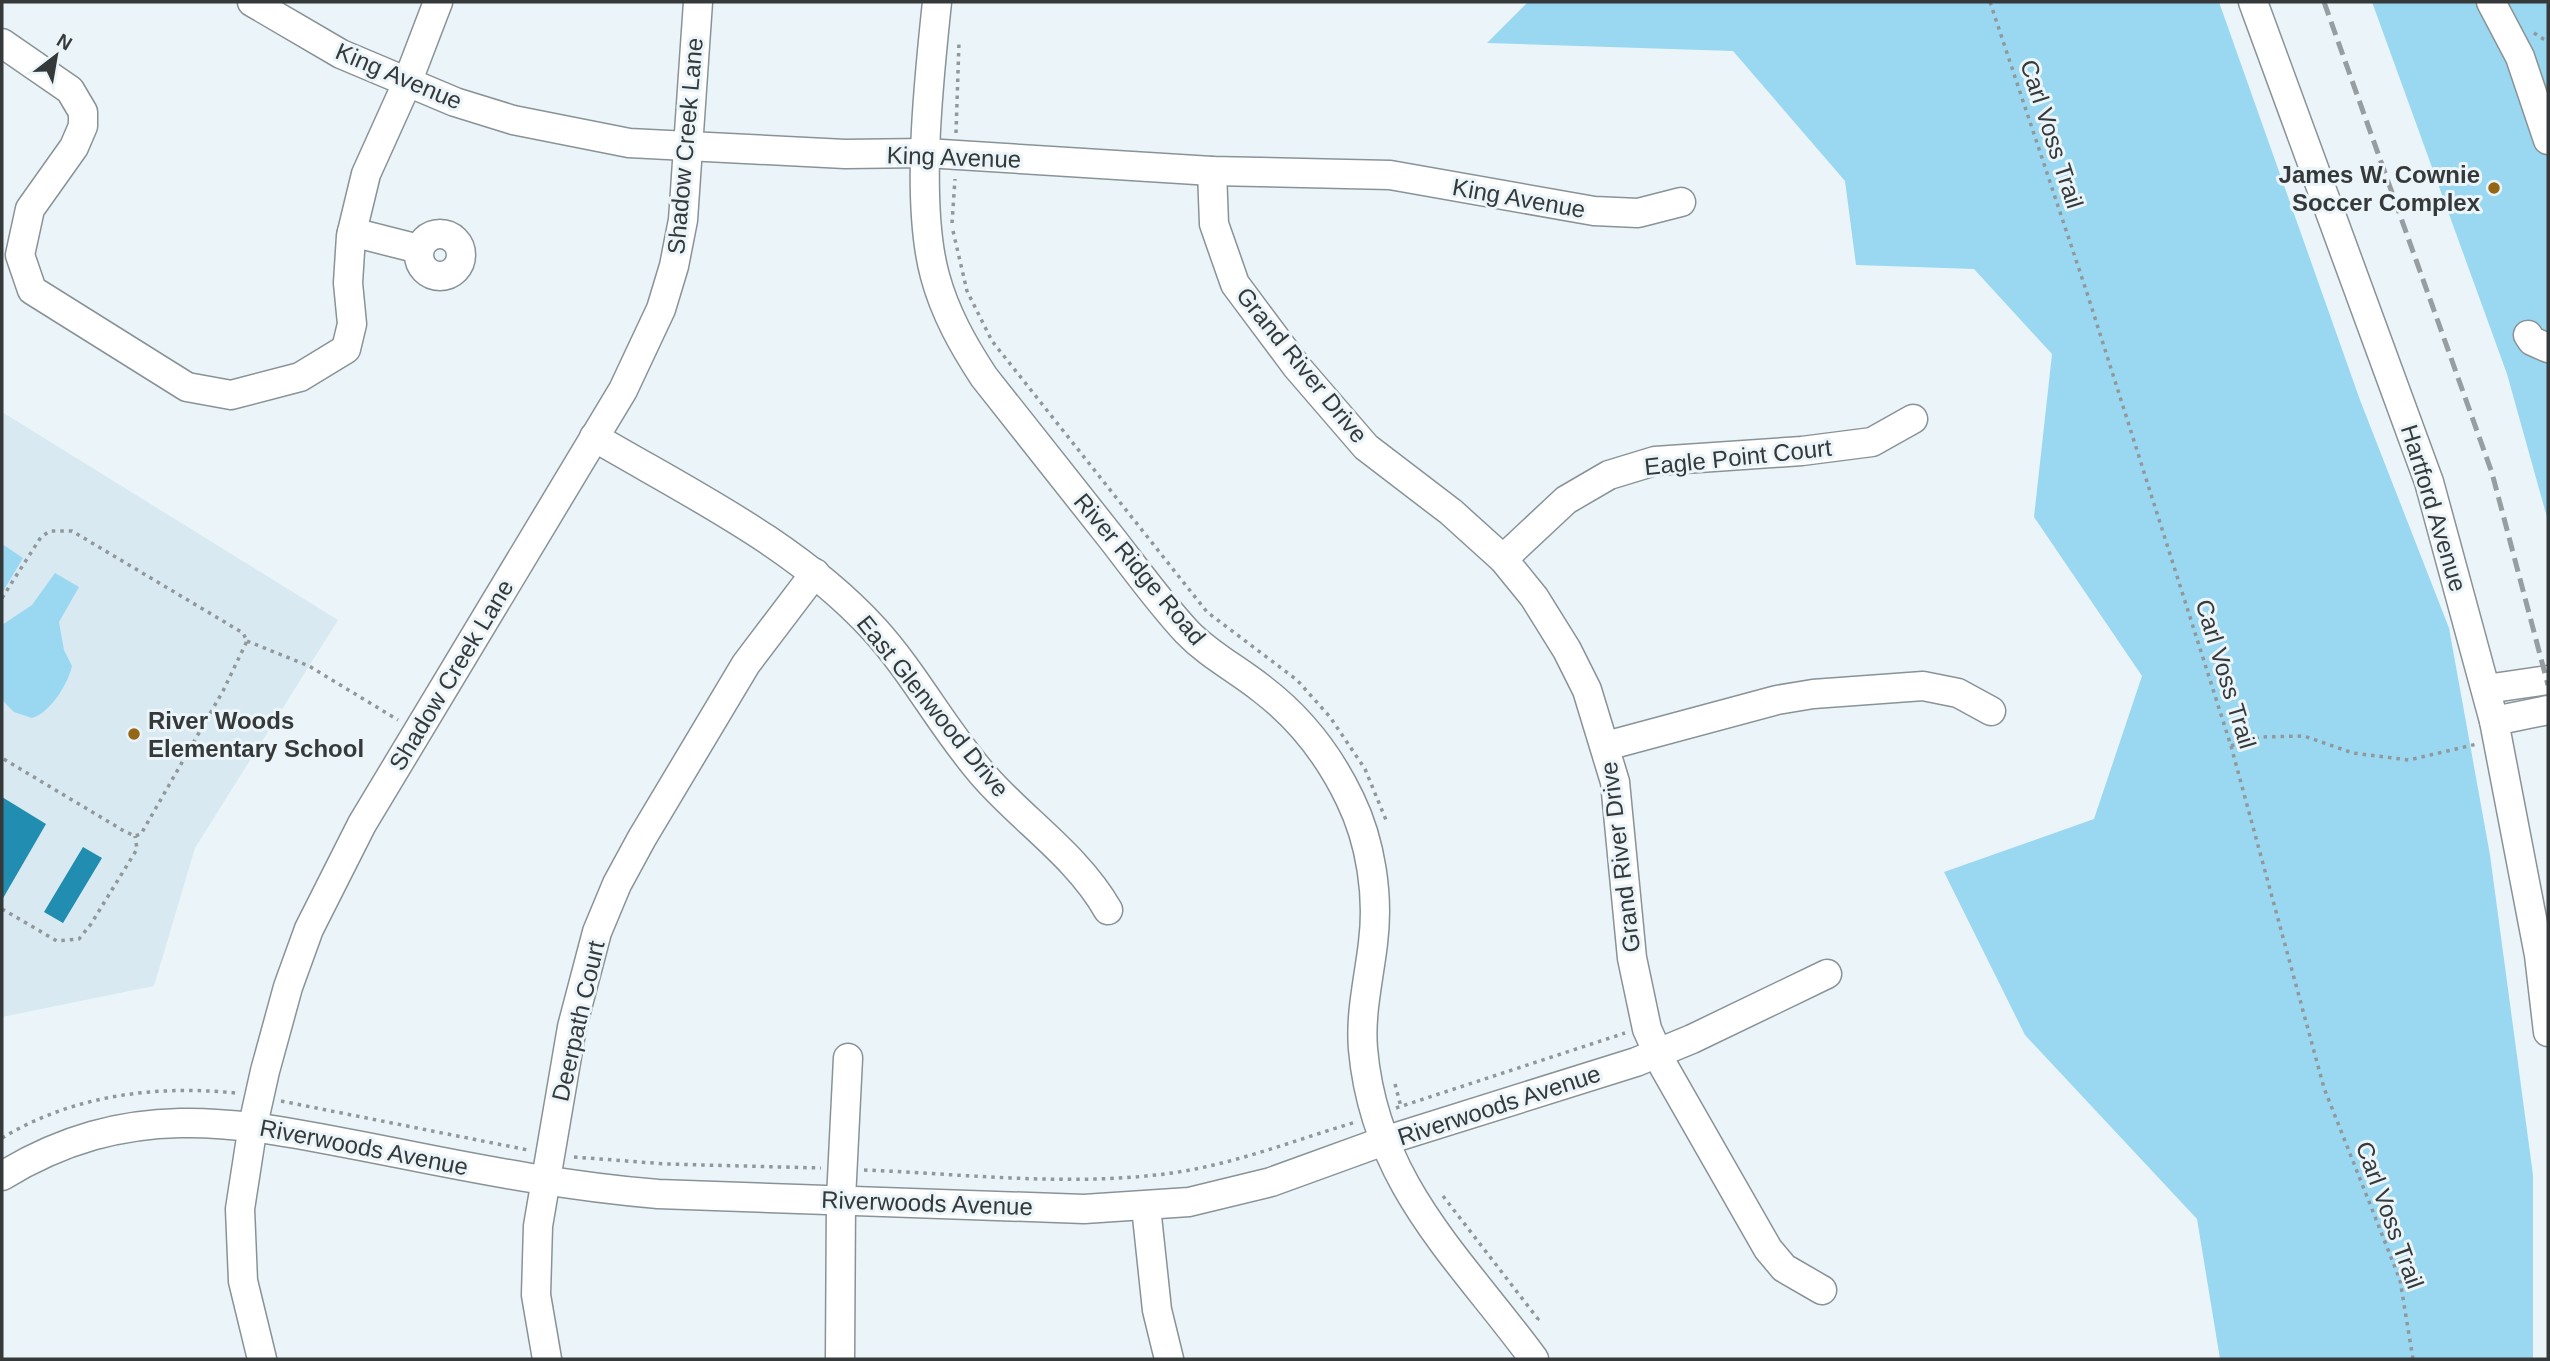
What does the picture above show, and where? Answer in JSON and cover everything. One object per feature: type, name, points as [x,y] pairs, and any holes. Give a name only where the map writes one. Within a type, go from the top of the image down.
[{"type":"street","name":"King Avenue","points":[[252,2],[341,54],[407,83],[466,105],[548,128],[629,143],[845,154],[926,153],[1212,171],[1390,175],[1594,211],[1637,213],[1681,202]]},
{"type":"street","points":[[2,43],[69,90],[83,112],[83,126],[74,146],[30,209],[20,255],[32,290],[187,387],[231,395],[300,377],[346,349],[352,324],[348,283],[352,232],[366,174],[407,83],[438,2]]},
{"type":"street","name":"Shadow Creek Lane","points":[[262,1359],[247,1304],[240,1247],[240,1209],[253,1125],[288,988],[309,929],[334,874],[594,437],[642,354],[661,309],[682,220],[698,2]]},
{"type":"street","name":"River Ridge Road","points":[[937,2],[926,153],[928,238],[934,273],[946,310],[962,344],[984,377],[1168,610],[1215,656],[1288,710],[1334,768],[1351,801],[1371,869],[1375,905],[1374,941],[1363,1011],[1363,1046],[1367,1079],[1384,1142],[1400,1180],[1417,1208],[1534,1359]]},
{"type":"street","name":"Hartford Avenue","points":[[2253,2],[2430,482],[2486,689],[2489,731],[2539,955],[2548,1032]]},
{"type":"street","points":[[2491,2],[2520,57],[2548,139]]},
{"type":"street","name":"Grand River Drive","points":[[1212,171],[1214,224],[1235,284],[1297,367],[1366,447],[1451,512],[1503,559],[1534,597],[1567,650],[1587,690],[1606,746],[1621,829],[1637,994],[1658,1054],[1742,1207],[1769,1249],[1784,1268],[1822,1290]]},
{"type":"street","points":[[352,232],[419,249]]},
{"type":"street","name":"Eagle Point Court","points":[[1503,559],[1566,500],[1609,475],[1655,461],[1802,451],[1872,442],[1913,419]]},
{"type":"street","name":"East Glenwood Drive","points":[[594,437],[764,538],[815,573],[875,629],[902,663],[964,753],[995,788],[1092,883],[1108,910]]},
{"type":"street","name":"Deerpath Court","points":[[547,1359],[536,1295],[535,1259],[544,1181],[581,985],[597,932],[617,884],[746,664],[815,573]]},
{"type":"street","points":[[2486,689],[2548,680]]},
{"type":"street","points":[[1606,746],[1777,700],[1813,694],[1923,686],[1958,693],[1991,711]]},
{"type":"street","points":[[2489,731],[2548,710]]},
{"type":"street","name":"Riverwoods Avenue","points":[[2,1176],[64,1144],[104,1131],[144,1124],[186,1121],[253,1125],[544,1181],[659,1194],[1084,1209],[1146,1207],[1236,1192],[1658,1054],[1827,974]]},
{"type":"street","points":[[840,1359],[841,1199],[848,1058]]},
{"type":"street","points":[[1146,1207],[1157,1310],[1169,1359]]},
{"type":"path","name":"Carl Voss Trail","points":[[1990,2],[2231,746],[2324,1088],[2400,1280],[2413,1359]]},
{"type":"path","points":[[956,144],[959,36]]},
{"type":"path","points":[[2,598],[41,537],[50,531],[72,531],[243,633],[247,641],[309,666],[417,732]]},
{"type":"path","points":[[2,758],[135,836],[141,834],[223,691],[247,641]]},
{"type":"path","points":[[2231,746],[2259,737],[2304,736],[2353,753],[2409,760],[2489,731]]},
{"type":"path","points":[[2,909],[57,941],[79,939],[137,849],[135,836]]},
{"type":"path","points":[[1387,1111],[1634,1030]]},
{"type":"path","points":[[2,1138],[64,1109],[125,1094],[204,1089],[246,1094]]},
{"type":"path","points":[[270,1099],[536,1152]]},
{"type":"path","points":[[854,1170],[1090,1178],[1136,1177],[1237,1159],[1363,1119]]},
{"type":"path","points":[[570,1157],[654,1164],[831,1168]]},
{"type":"shaded area","points":[[1528,2],[2219,2],[2360,400],[2449,628],[2490,855],[2533,1175],[2533,1359],[2220,1359],[2197,1219],[2025,1035],[1944,872],[2094,819],[2142,676],[2034,517],[2052,354],[1974,269],[1856,265],[1845,181],[1733,51],[1487,43]]},
{"type":"shaded area","name":"James W. Cownie Soccer Complex","points":[[2372,2],[2548,2],[2548,521],[2507,374]]},
{"type":"shaded area","name":"River Woods Elementary School","points":[[2,412],[338,620],[195,848],[154,986],[2,1017]]},
{"type":"shaded area","points":[[2,544],[23,558],[2,593]]},
{"type":"shaded area","points":[[55,573],[79,587],[59,622],[64,650],[72,666],[57,697],[45,710],[32,718],[14,712],[2,700],[2,625],[32,605]]},
{"type":"building","points":[[2,797],[46,824],[2,900]]},
{"type":"building","points":[[83,847],[102,858],[63,923],[44,912]]},
{"type":"railway","points":[[2324,2],[2492,473],[2548,685]]},
{"type":"place","name":"James W. Cownie Soccer Complex","points":[[2494,188]]},
{"type":"place","name":"River Woods Elementary School","points":[[134,734]]}]
